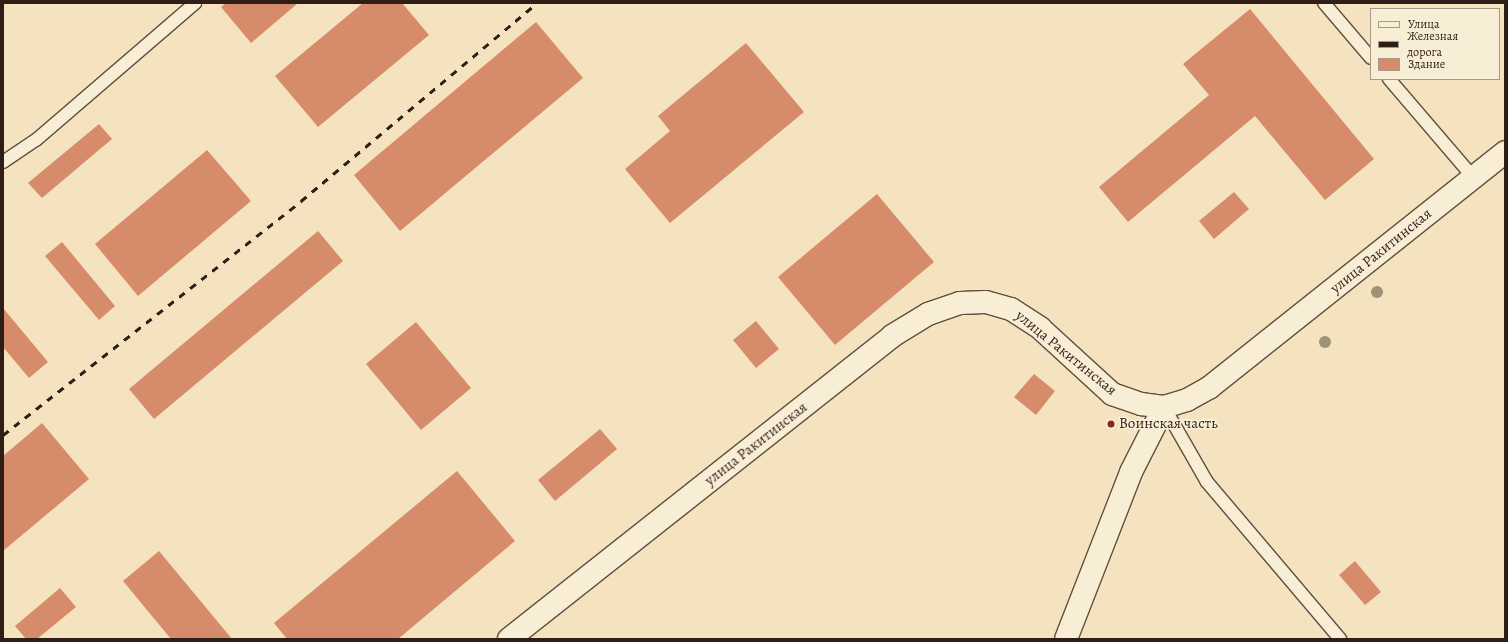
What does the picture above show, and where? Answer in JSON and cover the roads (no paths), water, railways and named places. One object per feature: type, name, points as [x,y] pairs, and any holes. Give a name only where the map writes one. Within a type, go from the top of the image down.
[{"type":"street","name":"улица Ракитинская","points":[[509,639],[892,336],[928,314],[960,303],[986,302],[1011,309],[1040,328],[1112,394],[1141,404],[1164,407],[1187,400],[1210,388],[1505,152]]},
{"type":"street","points":[[1066,639],[1131,472],[1164,407]]},
{"type":"lane","points":[[3,162],[36,140],[195,3]]},
{"type":"lane","points":[[1324,3],[1370,57]]},
{"type":"lane","points":[[1390,80],[1473,177]]},
{"type":"lane","points":[[1164,407],[1207,482],[1340,639]]},
{"type":"railway","points":[[3,435],[301,201],[537,3]]},
{"type":"place","name":"Воинская часть","points":[[1111,424]]}]
